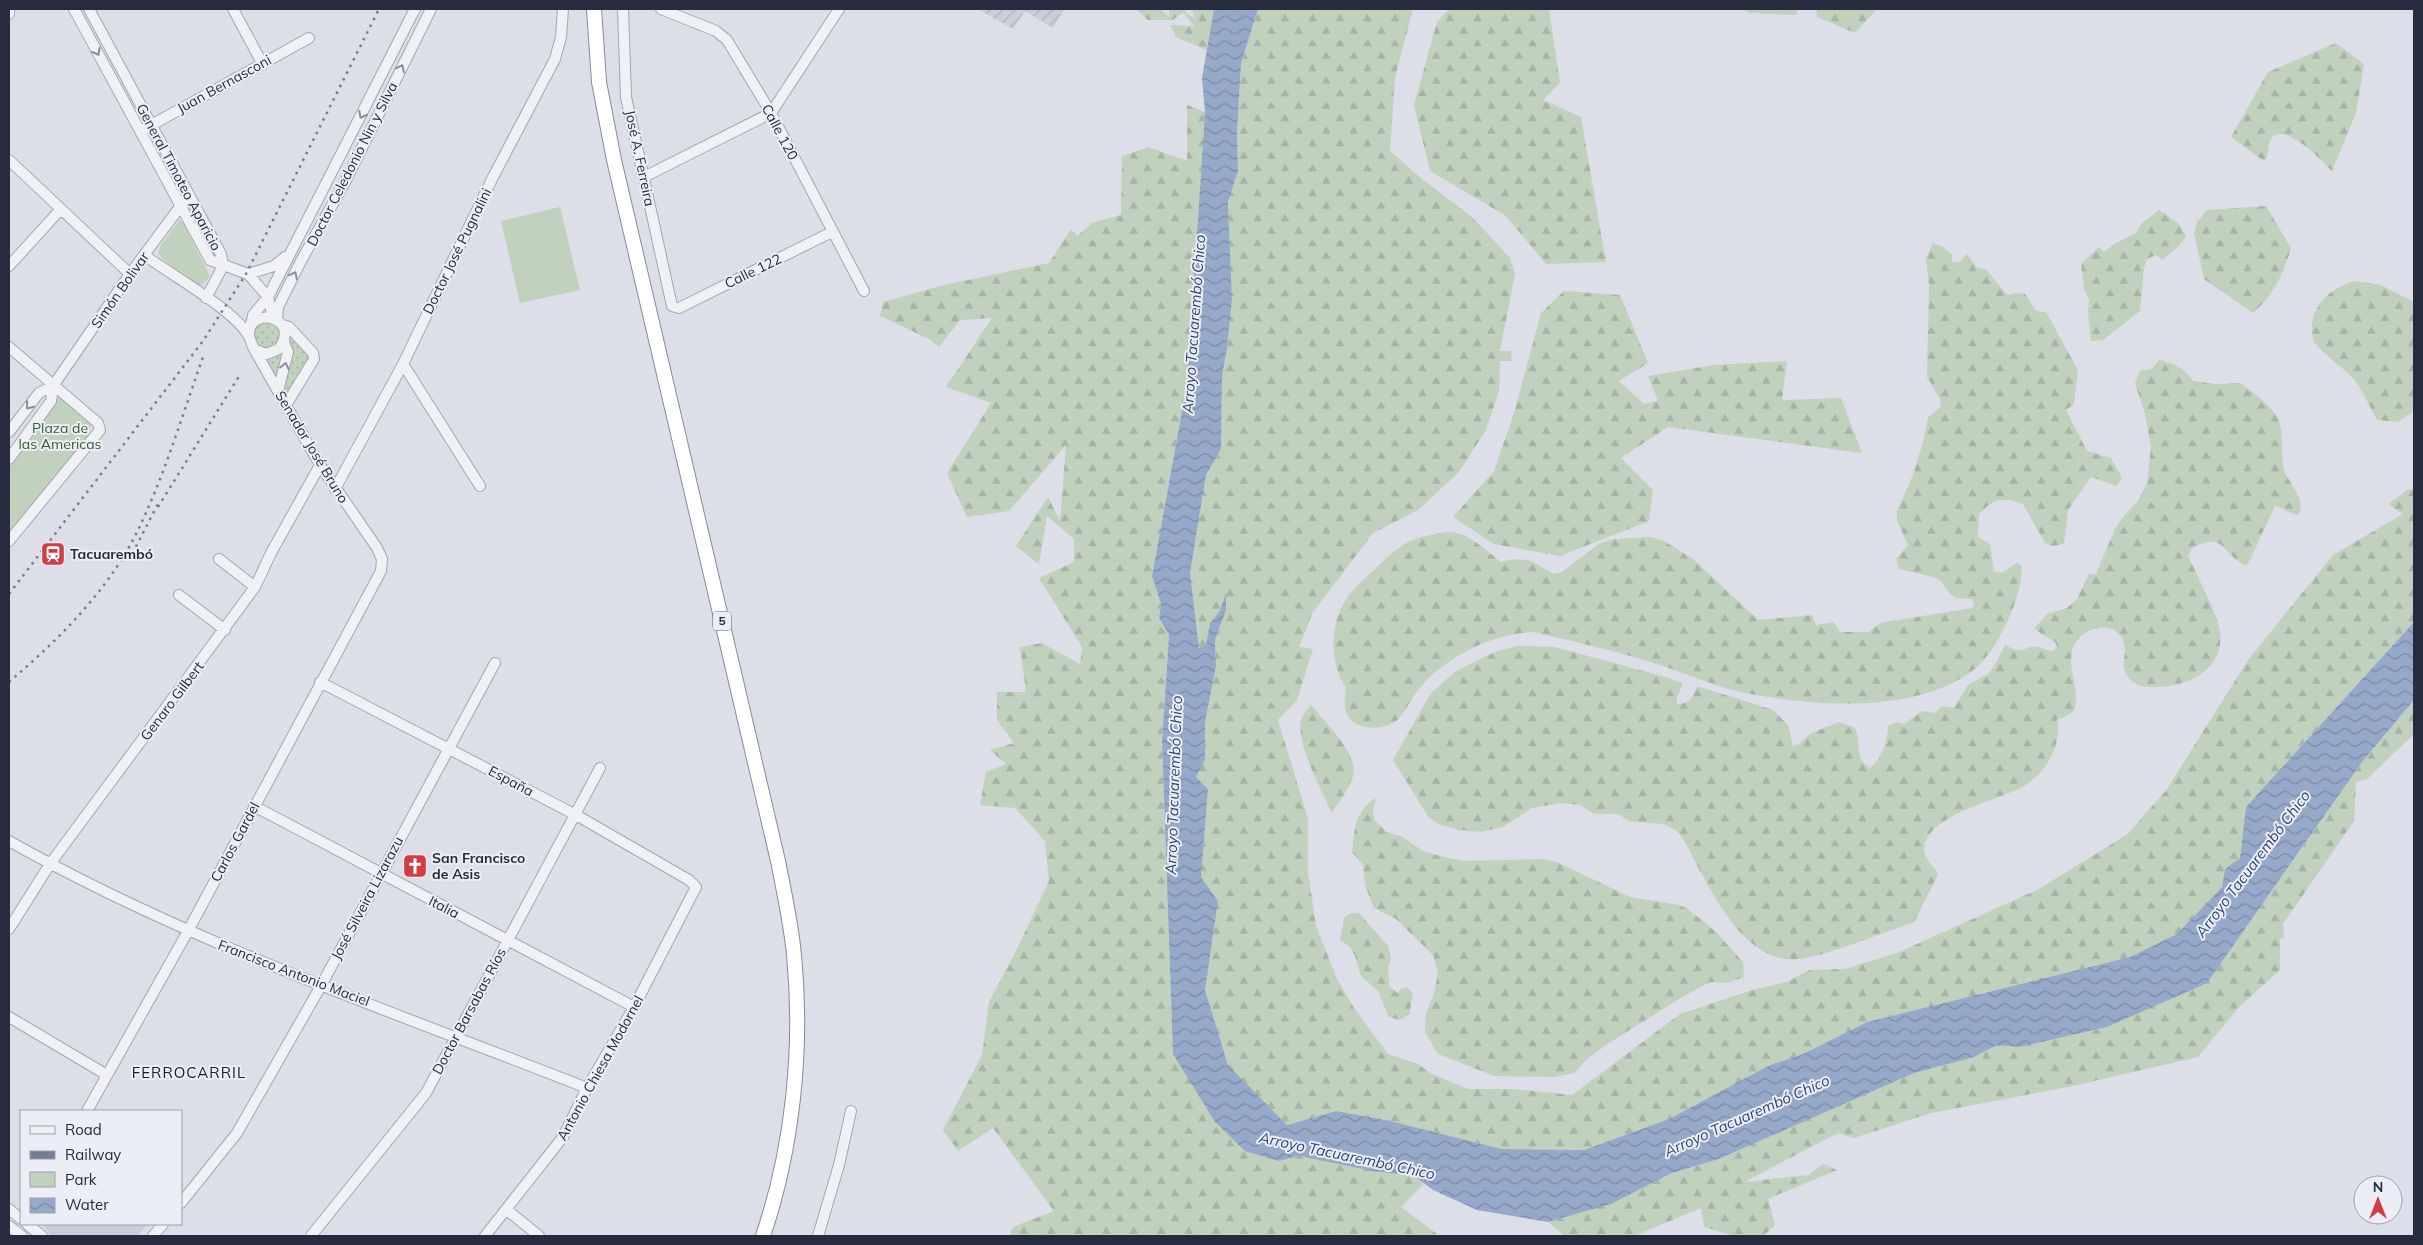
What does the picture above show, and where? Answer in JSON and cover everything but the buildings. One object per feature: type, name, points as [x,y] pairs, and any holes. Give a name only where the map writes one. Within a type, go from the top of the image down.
[{"type":"highway","name":"5","points":[[594,9],[599,82],[614,160],[778,861],[790,925],[796,999],[794,1087],[784,1152],[763,1236]]},
{"type":"street","points":[[9,9],[9,14]]},
{"type":"street","name":"General Timoteo Aparicio","points":[[74,9],[210,260],[223,266]]},
{"type":"street","name":"General Timoteo Aparicio","points":[[90,9],[188,196],[221,254],[223,266]]},
{"type":"street","points":[[233,9],[262,62]]},
{"type":"street","name":"Doctor Celedonio Nin y Silva","points":[[249,332],[253,315],[268,297],[415,9]]},
{"type":"street","name":"Doctor Celedonio Nin y Silva","points":[[277,321],[278,307],[293,276],[346,180],[431,9]]},
{"type":"street","name":"Doctor José Pugnalini","points":[[336,489],[402,364],[492,179],[555,59],[561,37],[562,9]]},
{"type":"street","name":"José A. Ferreira","points":[[623,9],[626,97],[672,306]]},
{"type":"street","name":"Calle 120","points":[[661,9],[716,31],[727,40],[771,113],[864,291]]},
{"type":"street","points":[[644,177],[771,113],[839,9]]},
{"type":"street","name":"Juan Bernasconi","points":[[140,131],[262,62],[309,38]]},
{"type":"street","points":[[400,39],[413,46]]},
{"type":"street","points":[[9,160],[130,274]]},
{"type":"street","points":[[332,172],[346,180]]},
{"type":"street","name":"Simón Bolivar","points":[[9,459],[51,401],[53,386],[130,274],[188,196]]},
{"type":"street","points":[[9,266],[60,210]]},
{"type":"street","name":"Calle 122","points":[[672,306],[679,308],[832,232]]},
{"type":"street","points":[[144,255],[242,324],[249,332],[254,348],[262,353],[271,353],[279,349],[286,336],[277,321],[268,297],[248,274]]},
{"type":"street","points":[[206,298],[223,266],[248,274],[257,273],[274,266],[288,255]]},
{"type":"street","points":[[249,332],[256,320],[263,317],[277,321],[289,327],[314,353],[314,359],[286,405]]},
{"type":"street","points":[[278,391],[288,352],[284,342]]},
{"type":"street","points":[[9,347],[98,423],[100,430],[9,541]]},
{"type":"street","name":"Senador José Bruno","points":[[254,348],[320,465],[377,548],[382,559],[381,571]]},
{"type":"street","points":[[402,364],[480,486]]},
{"type":"street","name":"Simón Bolivar","points":[[9,432],[39,393],[53,386]]},
{"type":"street","name":"Genaro Gilbert","points":[[9,928],[50,864],[255,587],[271,553],[320,465]]},
{"type":"street","points":[[219,559],[255,587]]},
{"type":"street","name":"Carlos Gardel","points":[[88,1110],[188,931],[381,571]]},
{"type":"street","points":[[179,595],[225,630]]},
{"type":"street","name":"José Silveira Lizarazu","points":[[182,1202],[237,1133],[322,984],[379,874],[495,663]]},
{"type":"street","name":"España","points":[[320,682],[576,815],[688,880],[696,887]]},
{"type":"street","name":"Doctor Barsabas Ríos","points":[[312,1236],[426,1093],[600,768]]},
{"type":"street","name":"Italia","points":[[254,806],[379,874],[634,1007]]},
{"type":"street","name":"Francisco Antonio Maciel","points":[[9,841],[50,864],[188,931],[587,1088]]},
{"type":"street","name":"Antonio Chiesa Modornel","points":[[485,1236],[563,1137],[587,1088],[634,1007],[696,887]]},
{"type":"street","points":[[9,1017],[107,1075]]},
{"type":"street","points":[[818,1236],[839,1165],[851,1111]]},
{"type":"street","points":[[9,1209],[20,1218]]},
{"type":"street","points":[[507,1210],[539,1236]]},
{"type":"street","points":[[27,1225],[42,1236]]},
{"type":"street","points":[[153,1236],[163,1225]]},
{"type":"shaded area","points":[[978,9],[1064,9],[1053,28],[1025,11],[1013,29]]},
{"type":"shaded area","points":[[43,1225],[147,1225],[137,1236],[51,1236]]},
{"type":"green space","points":[[1136,9],[1160,9],[1169,17],[1169,9],[1185,9],[1187,14],[1196,19],[1191,9],[1214,9],[1207,50],[1176,37],[1170,25],[1194,26],[1183,12],[1173,20],[1148,20]]},
{"type":"green space","points":[[1258,9],[1413,9],[1395,77],[1390,151],[1422,179],[1472,217],[1510,258],[1515,273],[1500,351],[1511,351],[1512,361],[1500,361],[1499,391],[1486,430],[1459,472],[1418,510],[1373,533],[1313,612],[1299,647],[1313,649],[1297,700],[1278,720],[1308,819],[1308,872],[1316,926],[1338,981],[1354,1008],[1388,1054],[1418,1064],[1430,1073],[1468,1089],[1515,1089],[1572,1095],[1680,1014],[1749,991],[1789,981],[1809,970],[1845,969],[1897,953],[2037,890],[2128,834],[2167,789],[2248,660],[2333,555],[2403,514],[2388,504],[2409,489],[2414,490],[2414,622],[2246,807],[2240,859],[2225,869],[2222,887],[2177,934],[2130,957],[1867,1022],[1803,1054],[1770,1065],[1669,1119],[1584,1150],[1502,1149],[1386,1120],[1336,1111],[1287,1125],[1228,1065],[1205,990],[1218,901],[1201,877],[1208,789],[1196,777],[1205,760],[1205,722],[1216,666],[1215,640],[1226,610],[1226,595],[1220,611],[1210,623],[1206,644],[1199,649],[1190,573],[1206,475],[1221,449],[1222,376],[1232,299],[1228,202],[1238,171],[1237,132],[1241,63]]},
{"type":"green space","points":[[1449,9],[1549,9],[1560,83],[1543,100],[1581,117],[1606,262],[1546,264],[1506,216],[1430,171],[1414,105],[1437,22]]},
{"type":"green space","points":[[1742,9],[1797,9],[1797,15],[1750,13]]},
{"type":"green space","points":[[1816,9],[1877,9],[1855,33],[1817,17]]},
{"type":"green space","points":[[2336,43],[2364,64],[2356,113],[2332,171],[2305,146],[2288,135],[2280,134],[2271,138],[2264,161],[2231,137],[2268,72]]},
{"type":"green space","points":[[1187,105],[1205,112],[1187,384],[1152,576],[1161,604],[1159,618],[1169,635],[1162,741],[1173,1054],[1279,1161],[1331,1147],[1372,1171],[1414,1176],[1424,1184],[1401,1207],[1437,1234],[1433,1236],[1009,1236],[1013,1227],[1054,1211],[993,1128],[958,1151],[943,1130],[982,1055],[989,1002],[1016,951],[1049,881],[1045,841],[1015,808],[980,805],[986,772],[1006,764],[990,750],[1014,743],[997,720],[997,692],[1026,692],[1020,647],[1042,643],[1080,664],[1082,647],[1039,578],[1074,562],[1074,539],[1047,516],[1039,564],[1016,546],[1048,497],[1060,521],[1066,445],[1009,511],[967,517],[947,473],[991,403],[946,387],[992,318],[960,320],[939,347],[929,339],[880,316],[883,302],[944,285],[1049,263],[1071,229],[1077,236],[1092,223],[1121,215],[1122,156],[1149,147],[1187,161]]},
{"type":"green space","points":[[2266,206],[2291,248],[2277,284],[2253,313],[2204,279],[2194,233],[2197,222],[2207,210]]},
{"type":"green space","points":[[560,207],[580,290],[520,303],[501,221]]},
{"type":"green space","points":[[2159,210],[2179,224],[2186,237],[2177,248],[2162,260],[2156,255],[2147,259],[2144,268],[2140,311],[2103,340],[2091,341],[2088,314],[2089,299],[2084,289],[2081,264],[2099,247],[2104,252],[2116,243],[2136,233],[2141,224]]},
{"type":"green space","points":[[179,220],[182,221],[210,276],[202,285],[199,285],[162,259],[158,253],[161,245]]},
{"type":"green space","points":[[1933,243],[1943,247],[1952,255],[1952,262],[1960,262],[1967,254],[1977,268],[1986,269],[2007,295],[2015,293],[2025,294],[2036,311],[2046,312],[2078,370],[2074,404],[2066,410],[2087,451],[2111,458],[2122,478],[2116,486],[2091,477],[2068,510],[2064,544],[2052,546],[2045,543],[2023,504],[2010,500],[1999,500],[1979,514],[1978,537],[1990,544],[1994,571],[2002,573],[2016,563],[2022,566],[2014,607],[2007,622],[1992,650],[1971,672],[1942,688],[1916,696],[1888,701],[1832,703],[1804,701],[1751,694],[1715,685],[1641,659],[1595,646],[1532,632],[1501,637],[1485,642],[1455,657],[1430,677],[1419,689],[1400,717],[1389,725],[1368,727],[1356,724],[1351,720],[1345,708],[1346,688],[1334,657],[1334,634],[1340,611],[1355,588],[1395,551],[1406,543],[1430,535],[1449,532],[1464,535],[1501,562],[1517,559],[1529,561],[1554,574],[1562,572],[1600,543],[1614,539],[1651,537],[1664,541],[1693,559],[1758,620],[1812,615],[1816,625],[1834,622],[1840,632],[1868,632],[1880,623],[1972,608],[1974,603],[1972,599],[1956,598],[1950,594],[1941,581],[1933,577],[1899,569],[1896,559],[1908,545],[1897,521],[1897,511],[1913,475],[1928,417],[1941,407],[1940,399],[1927,377],[1929,285],[1926,258]]},
{"type":"green space","points":[[2355,281],[2381,285],[2414,302],[2414,411],[2398,422],[2377,420],[2356,382],[2323,352],[2313,339],[2312,324],[2321,302],[2333,291]]},
{"type":"green space","points":[[1564,291],[1620,295],[1648,363],[1619,381],[1644,404],[1658,401],[1648,376],[1714,365],[1787,361],[1782,400],[1841,398],[1862,453],[1668,427],[1621,458],[1653,490],[1649,521],[1560,556],[1494,544],[1453,517],[1494,471],[1514,413],[1541,313]]},
{"type":"green space","points":[[267,322],[276,326],[280,335],[276,344],[267,348],[258,344],[254,335],[258,326]]},
{"type":"green space","points":[[286,330],[310,355],[311,360],[288,393],[284,390],[293,357]]},
{"type":"green space","points":[[283,354],[278,382],[265,358]]},
{"type":"green space","points":[[2159,360],[2178,367],[2193,381],[2214,384],[2240,383],[2270,407],[2277,417],[2281,429],[2284,470],[2301,504],[2298,515],[2275,506],[2248,564],[2244,565],[2217,543],[2203,543],[2193,547],[2188,555],[2210,601],[2220,631],[2220,644],[2217,655],[2204,672],[2194,678],[2169,686],[2150,687],[2138,685],[2130,680],[2125,672],[2124,642],[2117,632],[2107,628],[2095,629],[2089,631],[2077,641],[2072,653],[2071,667],[2076,705],[2070,714],[2057,719],[2058,729],[2055,748],[2046,766],[2024,786],[1950,817],[1937,826],[1928,837],[1924,853],[1938,875],[1914,922],[1820,955],[1783,959],[1763,951],[1745,937],[1729,919],[1715,898],[1682,837],[1676,830],[1663,824],[1629,821],[1618,814],[1594,814],[1580,805],[1561,803],[1532,808],[1503,827],[1480,832],[1459,830],[1439,824],[1429,818],[1393,760],[1431,693],[1456,671],[1497,651],[1517,646],[1555,647],[1669,678],[1683,684],[1677,697],[1677,704],[1688,701],[1697,686],[1773,710],[1788,725],[1793,746],[1799,744],[1811,733],[1839,722],[1855,728],[1861,759],[1870,768],[1884,749],[1888,726],[1897,722],[1904,724],[1922,711],[1935,713],[1942,706],[1954,708],[1968,685],[1988,674],[2005,645],[2016,650],[2038,647],[2054,651],[2057,646],[2055,642],[2034,629],[2047,614],[2067,608],[2077,599],[2089,574],[2096,574],[2115,529],[2122,518],[2137,502],[2147,484],[2151,447],[2145,414],[2135,383],[2140,371],[2152,369]]},
{"type":"green space","name":"Plaza de las Americas","points":[[60,396],[92,421],[88,439],[62,468],[9,547],[9,465],[28,442]]},
{"type":"green space","points":[[2414,700],[2414,734],[2367,779],[2356,782],[2354,821],[2283,924],[2284,937],[2280,939],[2280,970],[2239,1007],[2198,1057],[2068,1087],[1931,1113],[1854,1138],[1838,1133],[1744,1182],[1809,1175],[1823,1164],[1837,1170],[1768,1199],[1775,1225],[1763,1236],[1734,1236],[1704,1227],[1701,1208],[1634,1236],[1565,1236],[1548,1222],[1611,1204],[1672,1173],[1719,1159],[1914,1073],[1974,1057],[1997,1045],[2020,1047],[2107,1027],[2246,928],[2362,762]]},
{"type":"green space","points":[[1311,705],[1340,739],[1351,758],[1354,768],[1349,786],[1332,813],[1310,766],[1302,738],[1300,727],[1302,717]]},
{"type":"green space","points":[[1376,798],[1373,810],[1374,820],[1387,832],[1401,836],[1423,851],[1464,861],[1543,859],[1557,862],[1630,897],[1679,905],[1688,909],[1716,932],[1743,962],[1744,977],[1728,983],[1710,982],[1684,996],[1609,1043],[1587,1059],[1574,1073],[1554,1077],[1494,1076],[1438,1054],[1425,1032],[1426,1013],[1434,994],[1438,972],[1433,955],[1396,919],[1374,908],[1365,885],[1363,865],[1352,852],[1357,821],[1363,809]]},
{"type":"green space","points":[[1351,913],[1359,913],[1388,946],[1391,958],[1388,968],[1389,986],[1397,993],[1402,988],[1408,988],[1413,994],[1409,1015],[1399,1020],[1389,1017],[1378,991],[1361,976],[1350,947],[1340,940],[1344,918]]},
{"type":"water","points":[[1214,9],[1258,9],[1241,63],[1237,132],[1238,171],[1228,202],[1232,299],[1222,376],[1221,449],[1206,475],[1190,573],[1199,648],[1206,644],[1210,623],[1220,611],[1226,593],[1226,610],[1215,640],[1216,666],[1205,722],[1205,760],[1196,777],[1208,789],[1201,877],[1218,901],[1205,990],[1228,1065],[1287,1125],[1336,1111],[1386,1120],[1502,1149],[1584,1150],[1669,1119],[1770,1065],[1803,1054],[1867,1022],[2130,957],[2177,934],[2222,887],[2225,869],[2240,858],[2246,807],[2414,622],[2414,700],[2362,762],[2207,983],[2107,1027],[2020,1047],[1997,1045],[1974,1057],[1914,1073],[1719,1159],[1672,1173],[1611,1204],[1548,1222],[1477,1210],[1433,1190],[1414,1176],[1372,1171],[1331,1147],[1279,1161],[1245,1151],[1215,1122],[1173,1054],[1162,741],[1169,635],[1159,618],[1161,604],[1152,576],[1187,384],[1205,112],[1202,78]]},
{"type":"waterway","name":"Arroyo Tacuarembó Chico","points":[[1295,1147],[1369,1162]]},
{"type":"railway","points":[[9,594],[203,341],[246,274],[379,9]]},
{"type":"railway","points":[[9,682],[63,632],[97,594],[125,554],[156,490],[203,357]]},
{"type":"railway","points":[[158,507],[241,373]]},
{"type":"railway","points":[[129,560],[160,500]]},
{"type":"place","name":"Tacuarembó","points":[[53,554]]},
{"type":"place","name":"San Francisco de Asis","points":[[415,866]]},
{"type":"district","name":"FERROCARRIL","points":[[189,1073]]}]
